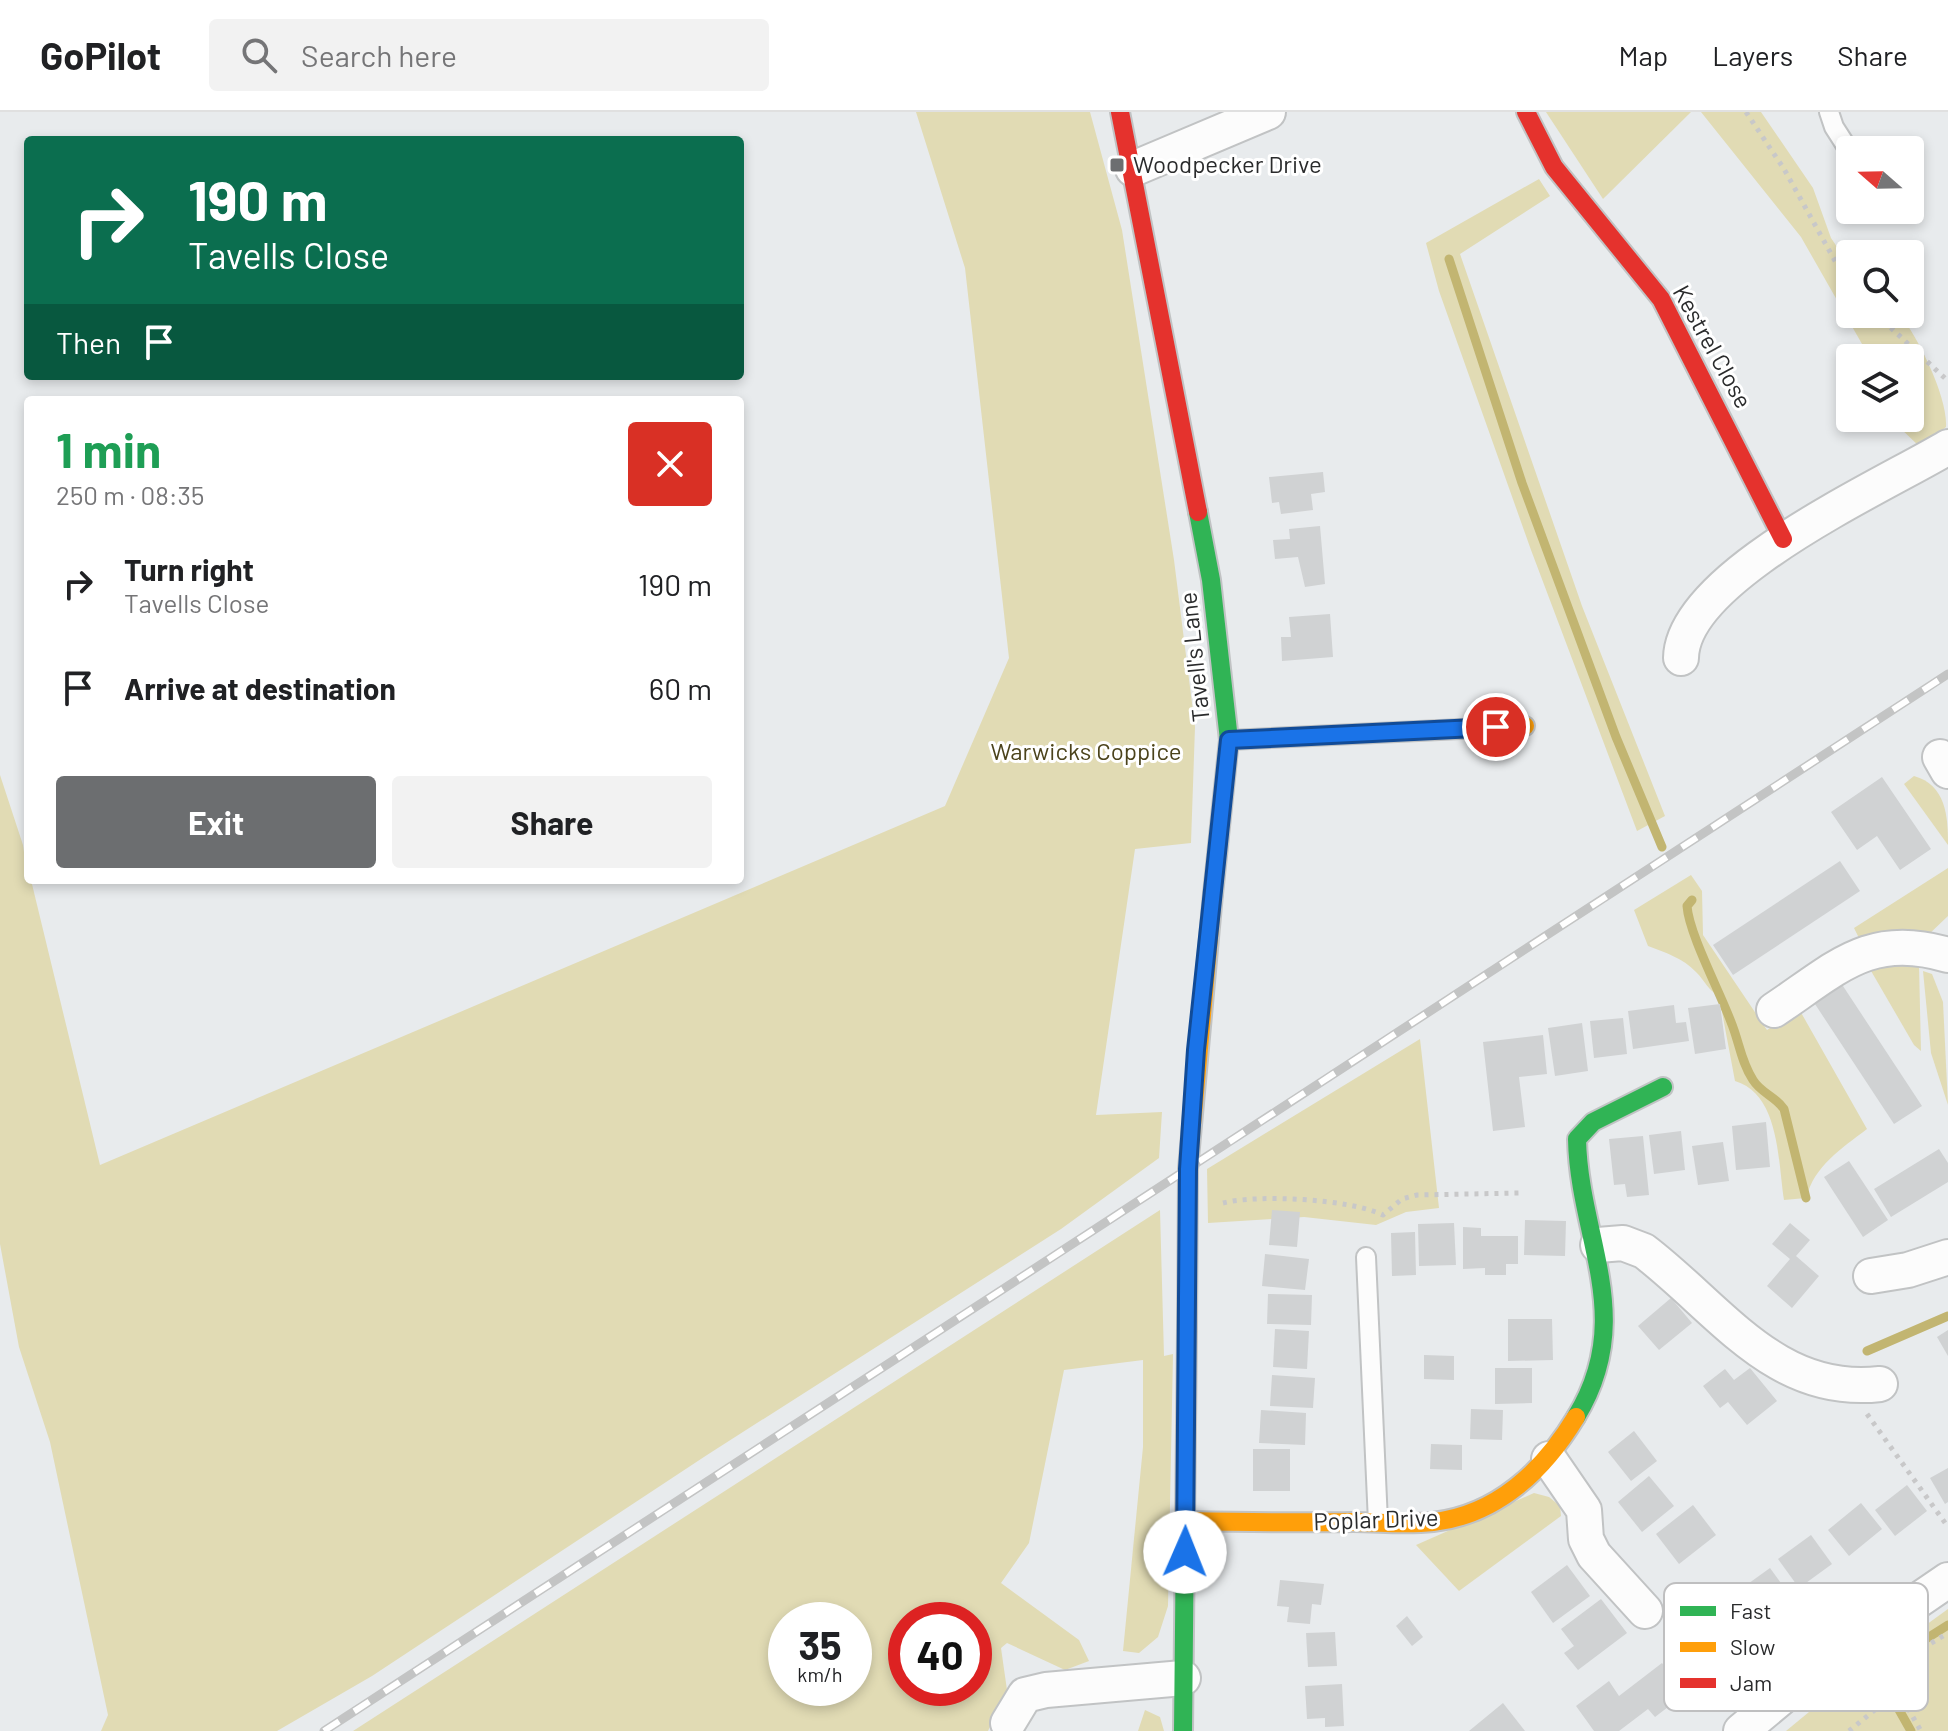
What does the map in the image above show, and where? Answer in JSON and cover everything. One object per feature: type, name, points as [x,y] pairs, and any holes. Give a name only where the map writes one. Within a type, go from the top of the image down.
[{"type":"street","name":"Tavell's Lane","points":[[1120,112],[1211,580],[1229,740],[1196,1050],[1186,1215],[1183,1731]]},
{"type":"street","points":[[1133,169],[1268,112]]},
{"type":"street","name":"Kestrel Close","points":[[1526,112],[1554,167],[1661,299],[1783,539]]},
{"type":"street","points":[[1681,658],[1684,640],[1695,614],[1783,539],[1948,447]]},
{"type":"street","points":[[1229,740],[1525,726]]},
{"type":"street","points":[[1774,1010],[1846,962],[1873,949],[1896,946],[1948,955]]},
{"type":"street","name":"Poplar Drive","points":[[1186,1521],[1437,1522],[1494,1503],[1549,1459],[1576,1423],[1599,1363],[1605,1301],[1598,1245],[1581,1189],[1577,1139],[1593,1122],[1663,1087]]},
{"type":"street","points":[[1598,1245],[1623,1243],[1644,1251],[1750,1345],[1782,1366],[1819,1381],[1865,1386]]},
{"type":"street","points":[[1871,1276],[1908,1270],[1948,1257]]},
{"type":"street","points":[[1549,1459],[1584,1510],[1586,1539],[1594,1555],[1645,1611]]},
{"type":"street","points":[[1928,1594],[1948,1580]]},
{"type":"street","points":[[1006,1727],[1025,1695],[1046,1690],[1183,1678]]},
{"type":"street","points":[[1741,1731],[1765,1711]]},
{"type":"lane","points":[[1829,112],[1840,136]]},
{"type":"lane","points":[[1366,1257],[1378,1522]]},
{"type":"path","points":[[1746,112],[1784,169],[1836,263]]},
{"type":"path","points":[[1891,328],[1948,381]]},
{"type":"path","points":[[1186,1215],[1250,1199],[1343,1201],[1383,1215],[1402,1199],[1417,1195],[1520,1193]]},
{"type":"path","points":[[1865,1386],[1948,1527]]},
{"type":"path","points":[[1928,1645],[1948,1633]]},
{"type":"path","points":[[1849,1731],[1874,1711]]},
{"type":"path","points":[[1910,1711],[1921,1731]]},
{"type":"green space","name":"Warwicks Coppice","points":[[916,112],[1090,112],[1122,230],[1174,560],[1195,727],[1191,843],[1135,849],[1096,1115],[1162,1112],[1159,1158],[1061,1229],[707,1455],[372,1676],[277,1731],[101,1731],[108,1715],[50,1442],[19,1347],[0,1244],[0,775],[23,845],[24,884],[32,884],[100,1165],[945,806],[1009,658],[965,268]]},
{"type":"green space","points":[[1546,112],[1691,112],[1603,199]]},
{"type":"green space","points":[[1701,112],[1761,112],[1813,188],[1836,245],[1836,298],[1801,237]]},
{"type":"green space","points":[[1539,179],[1550,196],[1460,254],[1582,606],[1665,816],[1637,831],[1531,550],[1439,291],[1426,243]]},
{"type":"green space","points":[[1853,328],[1909,328],[1918,344],[1862,344]]},
{"type":"green space","points":[[1924,354],[1942,400],[1946,427],[1920,447],[1904,432],[1924,432]]},
{"type":"green space","points":[[1914,776],[1925,780],[1939,794],[1946,813],[1948,845],[1904,784]]},
{"type":"green space","points":[[1948,868],[1948,916],[1927,936],[1874,934],[1859,938],[1854,928]]},
{"type":"green space","points":[[1691,875],[1702,891],[1703,935],[1767,1030],[1799,1009],[1867,1129],[1822,1167],[1806,1198],[1784,1200],[1778,1150],[1769,1115],[1750,1088],[1735,1081],[1719,996],[1686,963],[1648,946],[1634,910]]},
{"type":"green space","points":[[1867,964],[1919,965],[1921,1051],[1914,1045]]},
{"type":"green space","points":[[1923,971],[1932,974],[1943,1002],[1948,1105],[1931,1053]]},
{"type":"green space","points":[[1420,1039],[1439,1208],[1406,1212],[1376,1225],[1304,1217],[1208,1223],[1207,1169]]},
{"type":"green space","points":[[1160,1210],[1164,1356],[1173,1354],[1168,1606],[1158,1637],[1139,1653],[1123,1651],[1143,1447],[1143,1360],[1064,1370],[1029,1543],[1001,1583],[1079,1640],[1089,1661],[1065,1670],[1007,1643],[1001,1648],[1007,1690],[988,1731],[353,1731]]},
{"type":"green space","points":[[1534,1493],[1549,1497],[1560,1506],[1561,1516],[1459,1591],[1416,1545]]},
{"type":"green space","points":[[1948,1609],[1948,1731],[1786,1731],[1810,1711],[1928,1711],[1928,1623]]},
{"type":"green space","points":[[1145,1710],[1160,1717],[1164,1731],[1138,1731]]},
{"type":"building","points":[[1323,472],[1325,492],[1311,494],[1313,510],[1281,514],[1279,502],[1272,503],[1269,477]]},
{"type":"building","points":[[1320,526],[1325,584],[1305,587],[1298,557],[1275,559],[1273,540],[1290,539],[1289,529]]},
{"type":"building","points":[[1330,614],[1333,657],[1282,661],[1281,637],[1291,637],[1289,617]]},
{"type":"building","points":[[1882,777],[1931,849],[1900,870],[1877,836],[1857,850],[1831,812]]},
{"type":"building","points":[[1840,861],[1860,891],[1733,975],[1713,945]]},
{"type":"building","points":[[1841,983],[1922,1106],[1894,1124],[1813,1001]]},
{"type":"building","points":[[1720,1004],[1726,1049],[1695,1054],[1688,1008]]},
{"type":"building","points":[[1674,1005],[1676,1023],[1686,1022],[1689,1041],[1633,1049],[1628,1011]]},
{"type":"building","points":[[1623,1018],[1627,1054],[1594,1058],[1590,1021]]},
{"type":"building","points":[[1582,1023],[1588,1071],[1555,1076],[1548,1028]]},
{"type":"building","points":[[1543,1035],[1547,1074],[1519,1077],[1525,1127],[1493,1131],[1483,1042]]},
{"type":"building","points":[[1766,1122],[1770,1167],[1736,1170],[1732,1126]]},
{"type":"building","points":[[1681,1131],[1685,1170],[1654,1174],[1649,1135]]},
{"type":"building","points":[[1643,1136],[1649,1195],[1627,1197],[1625,1184],[1614,1185],[1609,1139]]},
{"type":"building","points":[[1723,1142],[1729,1181],[1698,1185],[1692,1146]]},
{"type":"building","points":[[1939,1149],[1948,1163],[1948,1182],[1891,1217],[1874,1189]]},
{"type":"building","points":[[1849,1161],[1888,1220],[1863,1237],[1824,1177]]},
{"type":"building","points":[[1272,1210],[1300,1212],[1297,1247],[1269,1245]]},
{"type":"building","points":[[1525,1220],[1566,1221],[1565,1256],[1524,1255]]},
{"type":"building","points":[[1454,1223],[1456,1265],[1419,1266],[1418,1224]]},
{"type":"building","points":[[1790,1223],[1810,1240],[1796,1256],[1819,1276],[1792,1308],[1767,1286],[1790,1259],[1772,1244]]},
{"type":"building","points":[[1463,1227],[1481,1228],[1481,1236],[1518,1236],[1518,1264],[1506,1264],[1506,1275],[1485,1275],[1485,1268],[1463,1269]]},
{"type":"building","points":[[1415,1232],[1416,1275],[1392,1276],[1391,1233]]},
{"type":"building","points":[[1265,1254],[1309,1259],[1305,1290],[1262,1286]]},
{"type":"building","points":[[1268,1294],[1312,1295],[1311,1325],[1267,1324]]},
{"type":"building","points":[[1671,1298],[1692,1323],[1659,1350],[1638,1326]]},
{"type":"building","points":[[1508,1319],[1552,1319],[1553,1360],[1508,1361]]},
{"type":"building","points":[[1275,1329],[1309,1331],[1307,1369],[1273,1367]]},
{"type":"building","points":[[1948,1330],[1948,1356],[1937,1337]]},
{"type":"building","points":[[1424,1355],[1454,1356],[1454,1380],[1424,1379]]},
{"type":"building","points":[[1495,1368],[1532,1368],[1532,1403],[1495,1404]]},
{"type":"building","points":[[1750,1368],[1777,1401],[1747,1425],[1728,1402],[1720,1408],[1703,1386],[1725,1369],[1734,1380]]},
{"type":"building","points":[[1272,1375],[1315,1378],[1313,1408],[1270,1406]]},
{"type":"building","points":[[1471,1409],[1503,1410],[1502,1440],[1470,1439]]},
{"type":"building","points":[[1261,1410],[1306,1413],[1305,1445],[1259,1443]]},
{"type":"building","points":[[1634,1431],[1657,1461],[1631,1481],[1608,1452]]},
{"type":"building","points":[[1431,1444],[1462,1445],[1462,1470],[1430,1469]]},
{"type":"building","points":[[1253,1449],[1290,1449],[1290,1491],[1253,1491]]},
{"type":"building","points":[[1948,1468],[1948,1502],[1945,1504],[1930,1478]]},
{"type":"building","points":[[1649,1476],[1674,1506],[1642,1532],[1618,1502]]},
{"type":"building","points":[[1907,1485],[1927,1511],[1895,1536],[1875,1510]]},
{"type":"building","points":[[1861,1503],[1882,1529],[1849,1556],[1828,1530]]},
{"type":"building","points":[[1693,1505],[1716,1535],[1679,1564],[1656,1534]]},
{"type":"building","points":[[1811,1535],[1832,1564],[1806,1583],[1795,1583],[1778,1559]]},
{"type":"building","points":[[1567,1565],[1590,1596],[1553,1623],[1531,1592]]},
{"type":"building","points":[[1770,1568],[1781,1583],[1749,1583]]},
{"type":"building","points":[[1280,1580],[1324,1584],[1321,1605],[1312,1604],[1310,1624],[1287,1622],[1289,1607],[1277,1606]]},
{"type":"building","points":[[1601,1599],[1627,1633],[1578,1670],[1564,1653],[1574,1646],[1561,1629]]},
{"type":"building","points":[[1407,1616],[1423,1637],[1412,1646],[1396,1626]]},
{"type":"building","points":[[1335,1632],[1337,1666],[1308,1667],[1306,1633]]},
{"type":"building","points":[[1662,1663],[1664,1666],[1664,1710],[1655,1717],[1648,1709],[1619,1731],[1594,1731],[1576,1706],[1609,1681],[1619,1696]]},
{"type":"building","points":[[1342,1684],[1344,1726],[1325,1727],[1325,1718],[1307,1719],[1305,1686]]},
{"type":"building","points":[[1503,1703],[1525,1731],[1469,1731]]},
{"type":"waterway","points":[[1449,259],[1522,483],[1616,737],[1662,847]]},
{"type":"waterway","points":[[1692,900],[1687,906],[1693,932],[1749,1073],[1756,1084],[1784,1109],[1806,1198]]},
{"type":"waterway","points":[[1867,1351],[1948,1316]]},
{"type":"waterway","points":[[1928,1638],[1948,1625]]},
{"type":"waterway","points":[[1900,1711],[1911,1731]]},
{"type":"railway","points":[[324,1731],[1948,674]]},
{"type":"traffic: fast","points":[[1198,512],[1211,580],[1229,740],[1213,894]]},
{"type":"traffic: fast","points":[[1576,1417],[1594,1380],[1602,1345],[1604,1311],[1580,1176],[1577,1139],[1593,1122],[1663,1087]]},
{"type":"traffic: fast","points":[[1183,1731],[1187,1327]]},
{"type":"traffic: slow","points":[[1229,740],[1525,726]]},
{"type":"traffic: slow","points":[[1187,1327],[1188,1169],[1213,894]]},
{"type":"traffic: slow","points":[[1186,1521],[1413,1523],[1456,1518],[1498,1500],[1534,1472],[1576,1417]]},
{"type":"traffic: jam","points":[[1120,112],[1198,512]]},
{"type":"traffic: jam","points":[[1526,112],[1554,167],[1661,299],[1783,539]]},
{"type":"place","name":"Woodpecker Drive","points":[[1117,165]]},
{"type":"route","points":[[1185,1552],[1188,1169],[1196,1050],[1229,740],[1496,727]]}]
